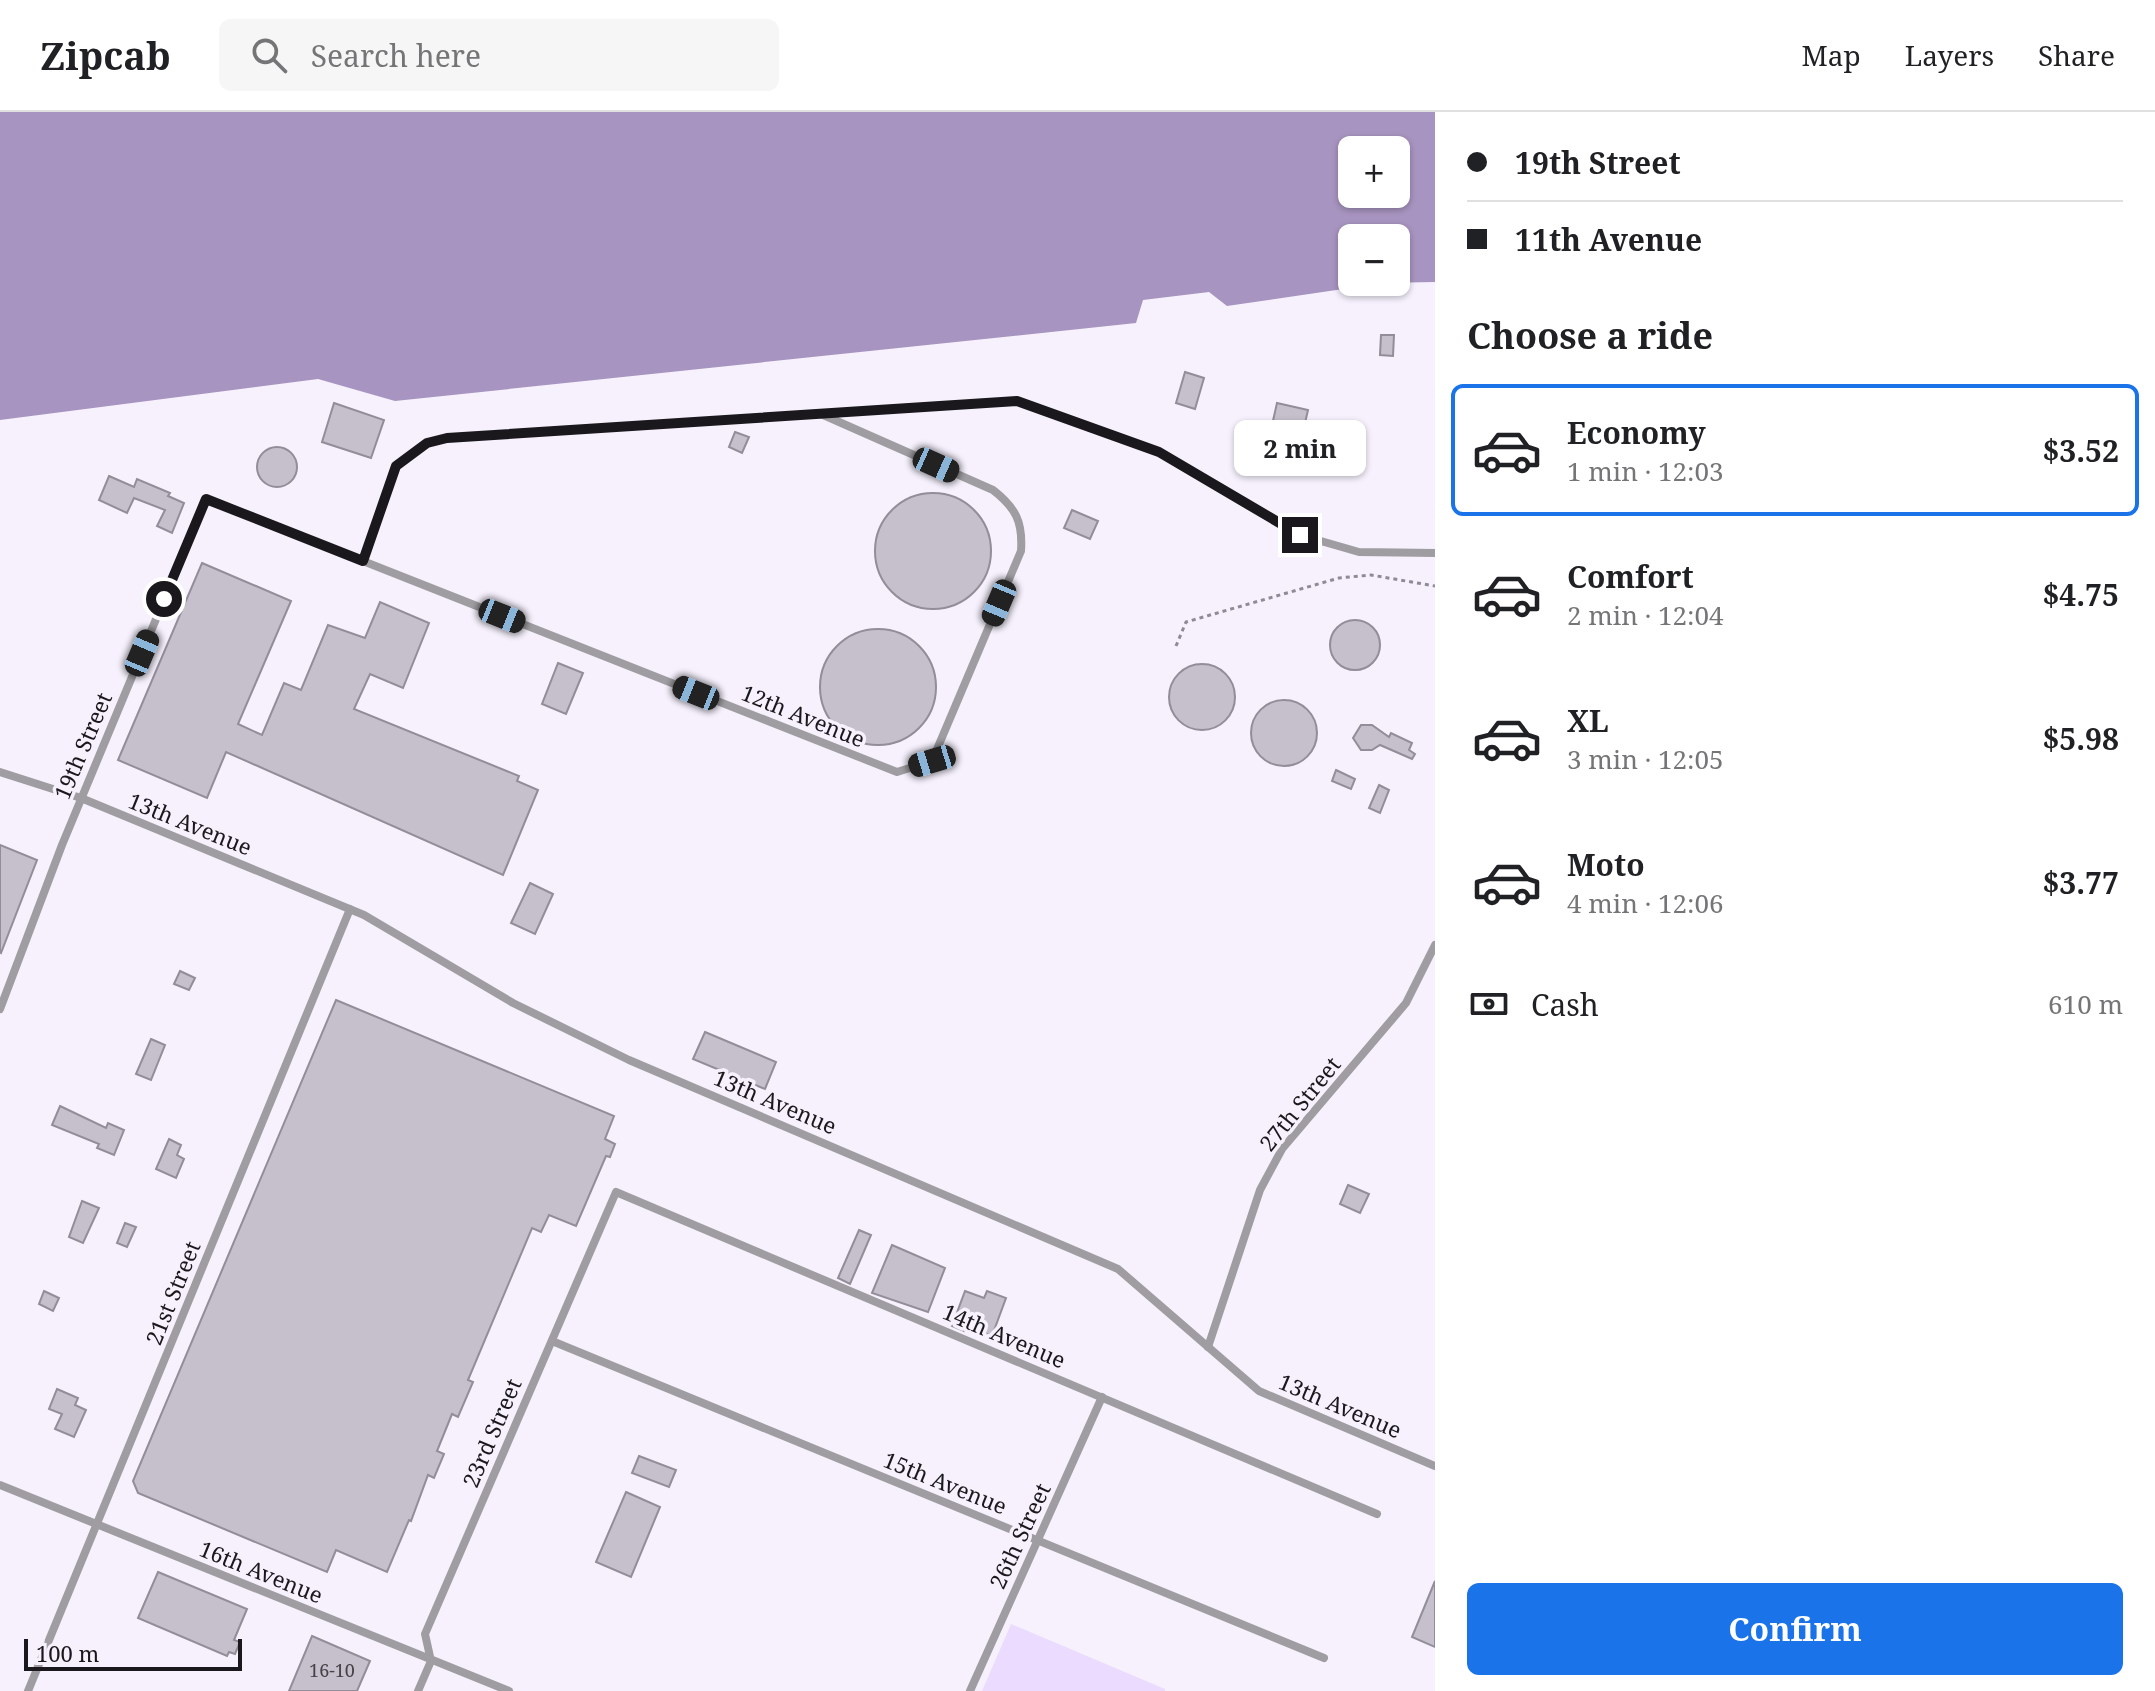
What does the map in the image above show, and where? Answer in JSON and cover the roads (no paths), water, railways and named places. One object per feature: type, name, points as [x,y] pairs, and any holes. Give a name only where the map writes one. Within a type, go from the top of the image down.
[{"type":"lane","points":[[363,561],[396,466],[427,443],[447,438],[1017,401],[1159,452],[1300,535],[1359,552],[1435,553]]},
{"type":"lane","name":"12th Avenue","points":[[206,499],[897,772],[932,761],[1021,551],[1023,527],[1012,504],[993,490],[821,414]]},
{"type":"lane","name":"19th Street","points":[[0,1009],[81,798],[206,499]]},
{"type":"lane","name":"13th Avenue","points":[[0,772],[81,798],[350,909],[513,1003],[629,1060],[1118,1269],[1259,1391],[1435,1466]]},
{"type":"lane","name":"21st Street","points":[[28,1691],[350,909]]},
{"type":"lane","name":"27th Street","points":[[1208,1347],[1260,1190],[1282,1149],[1406,1003],[1435,945]]},
{"type":"lane","name":"23rd Street","points":[[418,1691],[431,1661],[425,1634],[616,1192]]},
{"type":"lane","name":"14th Avenue","points":[[616,1192],[1377,1514]]},
{"type":"lane","name":"15th Avenue","points":[[552,1341],[1324,1658]]},
{"type":"lane","name":"26th Street","points":[[970,1691],[999,1623],[1040,1541],[1102,1397]]},
{"type":"lane","name":"16th Avenue","points":[[0,1485],[509,1691]]}]
